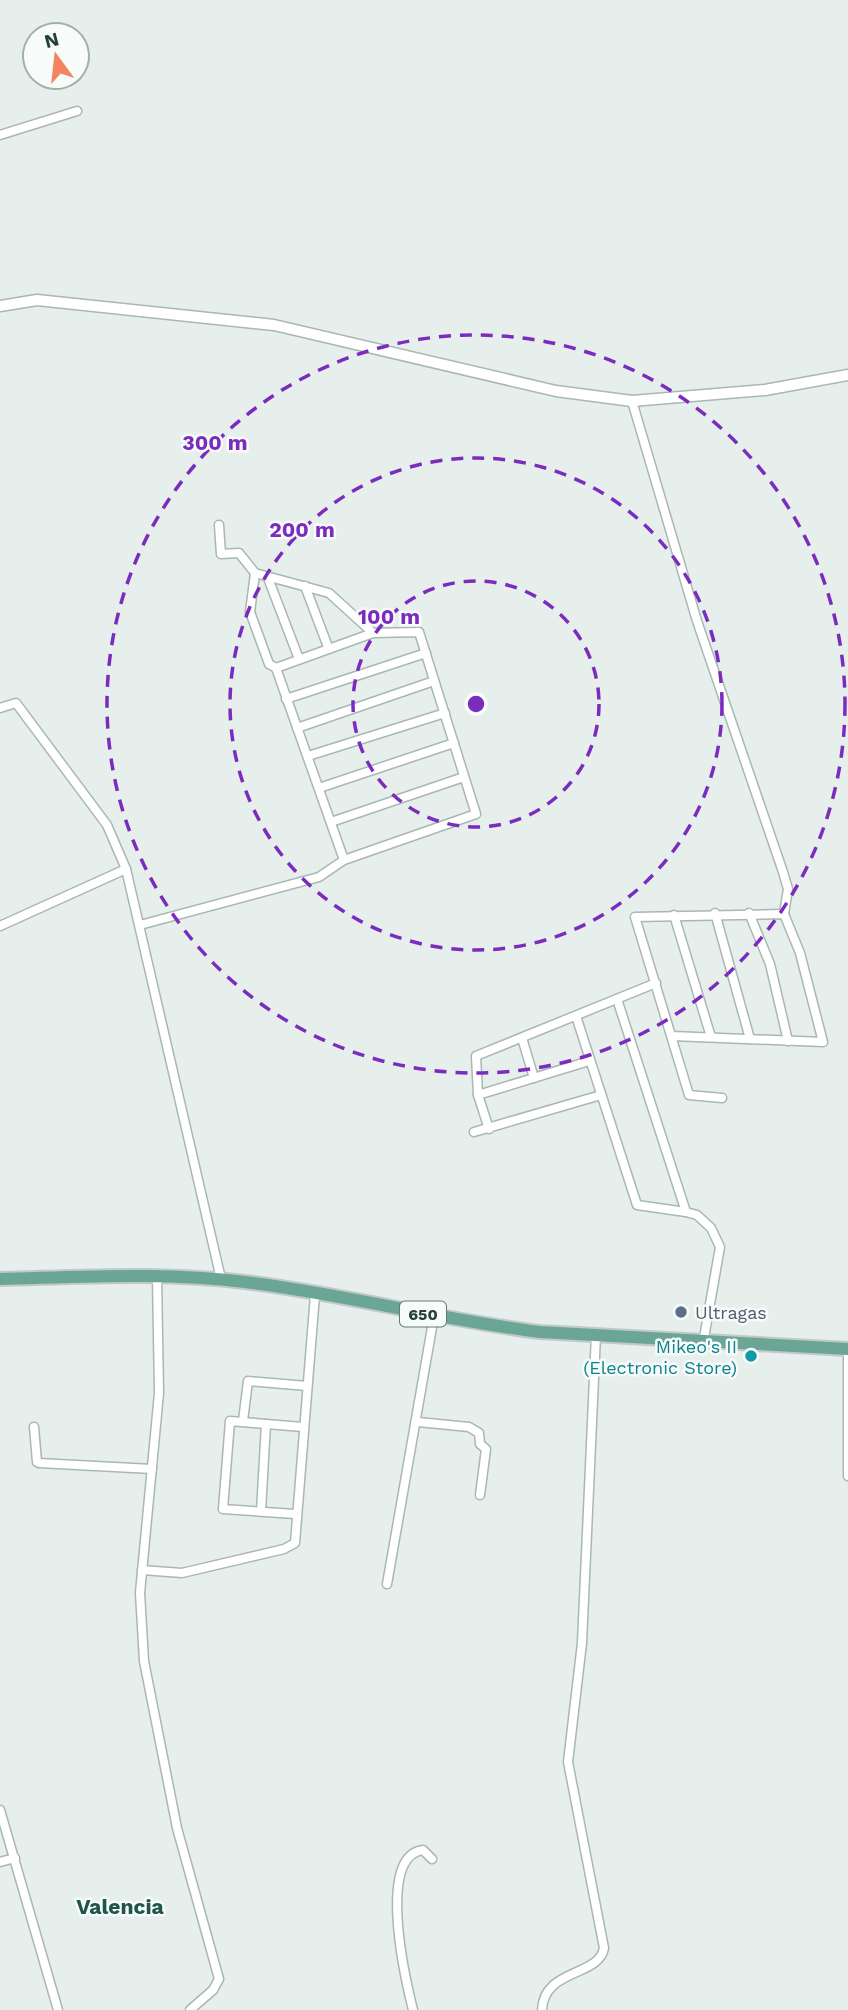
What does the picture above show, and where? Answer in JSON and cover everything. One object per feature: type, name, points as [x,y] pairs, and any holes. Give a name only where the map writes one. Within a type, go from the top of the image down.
[{"type":"main road","name":"650","points":[[0,1279],[157,1276],[221,1279],[540,1332],[704,1338],[848,1350]]},
{"type":"street","points":[[0,135],[77,111]]},
{"type":"street","points":[[0,306],[37,300],[274,325],[556,391],[632,401],[765,390],[848,375]]},
{"type":"street","points":[[632,401],[696,621],[783,872],[788,889],[784,914],[800,953],[823,1042],[672,1035]]},
{"type":"street","points":[[219,525],[221,554],[239,552],[254,573],[330,593],[373,632]]},
{"type":"street","points":[[254,573],[250,612],[269,664],[276,668],[344,860]]},
{"type":"street","points":[[268,578],[299,659]]},
{"type":"street","points":[[305,586],[328,648]]},
{"type":"street","points":[[140,925],[319,877],[344,860],[476,814],[419,632],[373,632],[276,668]]},
{"type":"street","points":[[286,699],[426,653]]},
{"type":"street","points":[[297,728],[435,681]]},
{"type":"street","points":[[0,708],[16,703],[107,825],[126,869],[221,1279]]},
{"type":"street","points":[[307,756],[445,713]]},
{"type":"street","points":[[319,788],[454,743]]},
{"type":"street","points":[[331,822],[464,777]]},
{"type":"street","points":[[0,926],[126,869]]},
{"type":"street","points":[[715,913],[750,1039]]},
{"type":"street","points":[[749,913],[770,964],[789,1041]]},
{"type":"street","points":[[722,1098],[689,1095],[635,916],[784,914]]},
{"type":"street","points":[[674,915],[711,1037]]},
{"type":"street","points":[[489,1129],[478,1095],[476,1056],[656,983]]},
{"type":"street","points":[[617,999],[686,1212]]},
{"type":"street","points":[[576,1016],[637,1205],[697,1215],[711,1228],[720,1247],[704,1338]]},
{"type":"street","points":[[522,1038],[534,1078]]},
{"type":"street","points":[[478,1095],[589,1061]]},
{"type":"street","points":[[474,1132],[601,1095]]},
{"type":"street","points":[[157,1276],[159,1394],[142,1570],[141,1615],[146,1674],[177,1828],[219,1979],[213,1990],[190,2010]]},
{"type":"street","points":[[142,1570],[182,1573],[285,1549],[295,1543],[295,1514],[315,1294]]},
{"type":"street","points":[[387,1584],[418,1422],[434,1316]]},
{"type":"street","points":[[542,2010],[544,1996],[550,1987],[598,1959],[604,1948],[568,1762],[582,1643],[596,1334]]},
{"type":"street","points":[[848,1350],[848,1476]]},
{"type":"street","points":[[243,1422],[248,1381],[307,1386]]},
{"type":"street","points":[[295,1514],[223,1509],[230,1421],[303,1427]]},
{"type":"street","points":[[418,1422],[469,1427],[479,1433],[480,1444],[486,1449],[480,1494]]},
{"type":"street","points":[[261,1511],[265,1424]]},
{"type":"street","points":[[34,1427],[39,1464],[152,1468]]},
{"type":"street","points":[[0,1810],[58,2010]]},
{"type":"street","points":[[413,2010],[400,1949],[398,1896],[404,1868],[412,1854],[423,1850],[432,1859]]},
{"type":"street","points":[[0,1862],[15,1858]]},
{"type":"place","name":"Ultragas","points":[[681,1312]]},
{"type":"place","name":"Mikeo's II (Electronic Store)","points":[[751,1356]]},
{"type":"district","name":"Valencia","points":[[120,1906]]}]
